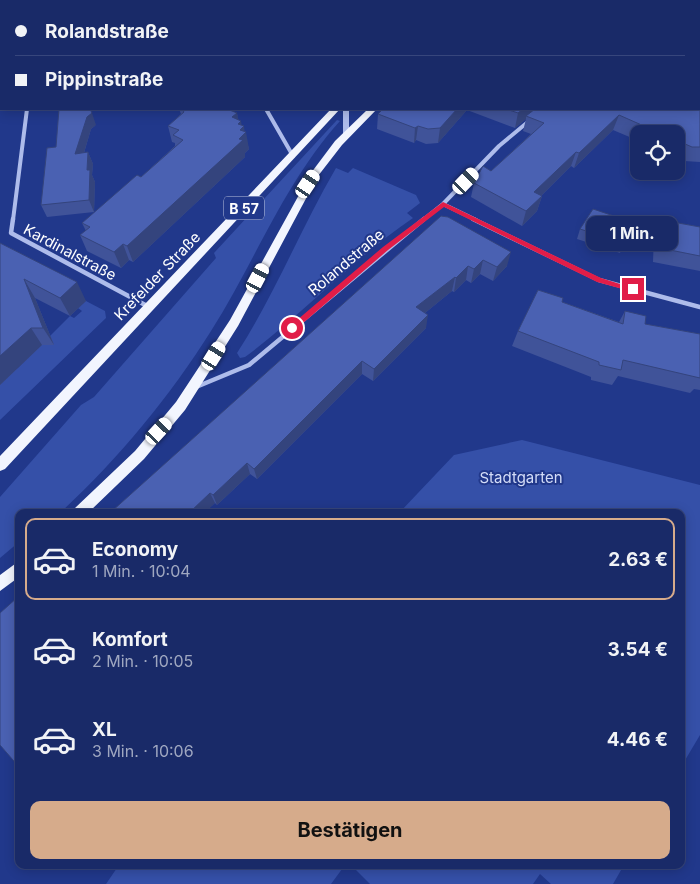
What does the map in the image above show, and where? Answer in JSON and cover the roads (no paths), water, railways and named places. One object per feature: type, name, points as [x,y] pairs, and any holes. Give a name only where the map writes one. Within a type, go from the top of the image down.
[{"type":"main road","name":"Krefelder Straße","points":[[0,465],[293,157],[335,110]]},
{"type":"main road","name":"B 57","points":[[83,509],[171,419],[234,323],[308,184],[346,134],[372,110]]},
{"type":"main road","points":[[0,584],[15,571]]},
{"type":"street","name":"Kardinalstraße","points":[[27,110],[11,233],[150,307]]},
{"type":"street","points":[[267,110],[293,157]]},
{"type":"street","points":[[346,110],[346,134]]},
{"type":"street","name":"Rolandstraße","points":[[193,388],[249,365],[386,249],[443,204],[499,146],[536,115]]},
{"type":"street","points":[[443,204],[599,280],[700,307]]},
{"type":"park label","name":"Stadtgarten","points":[[521,477]]}]
